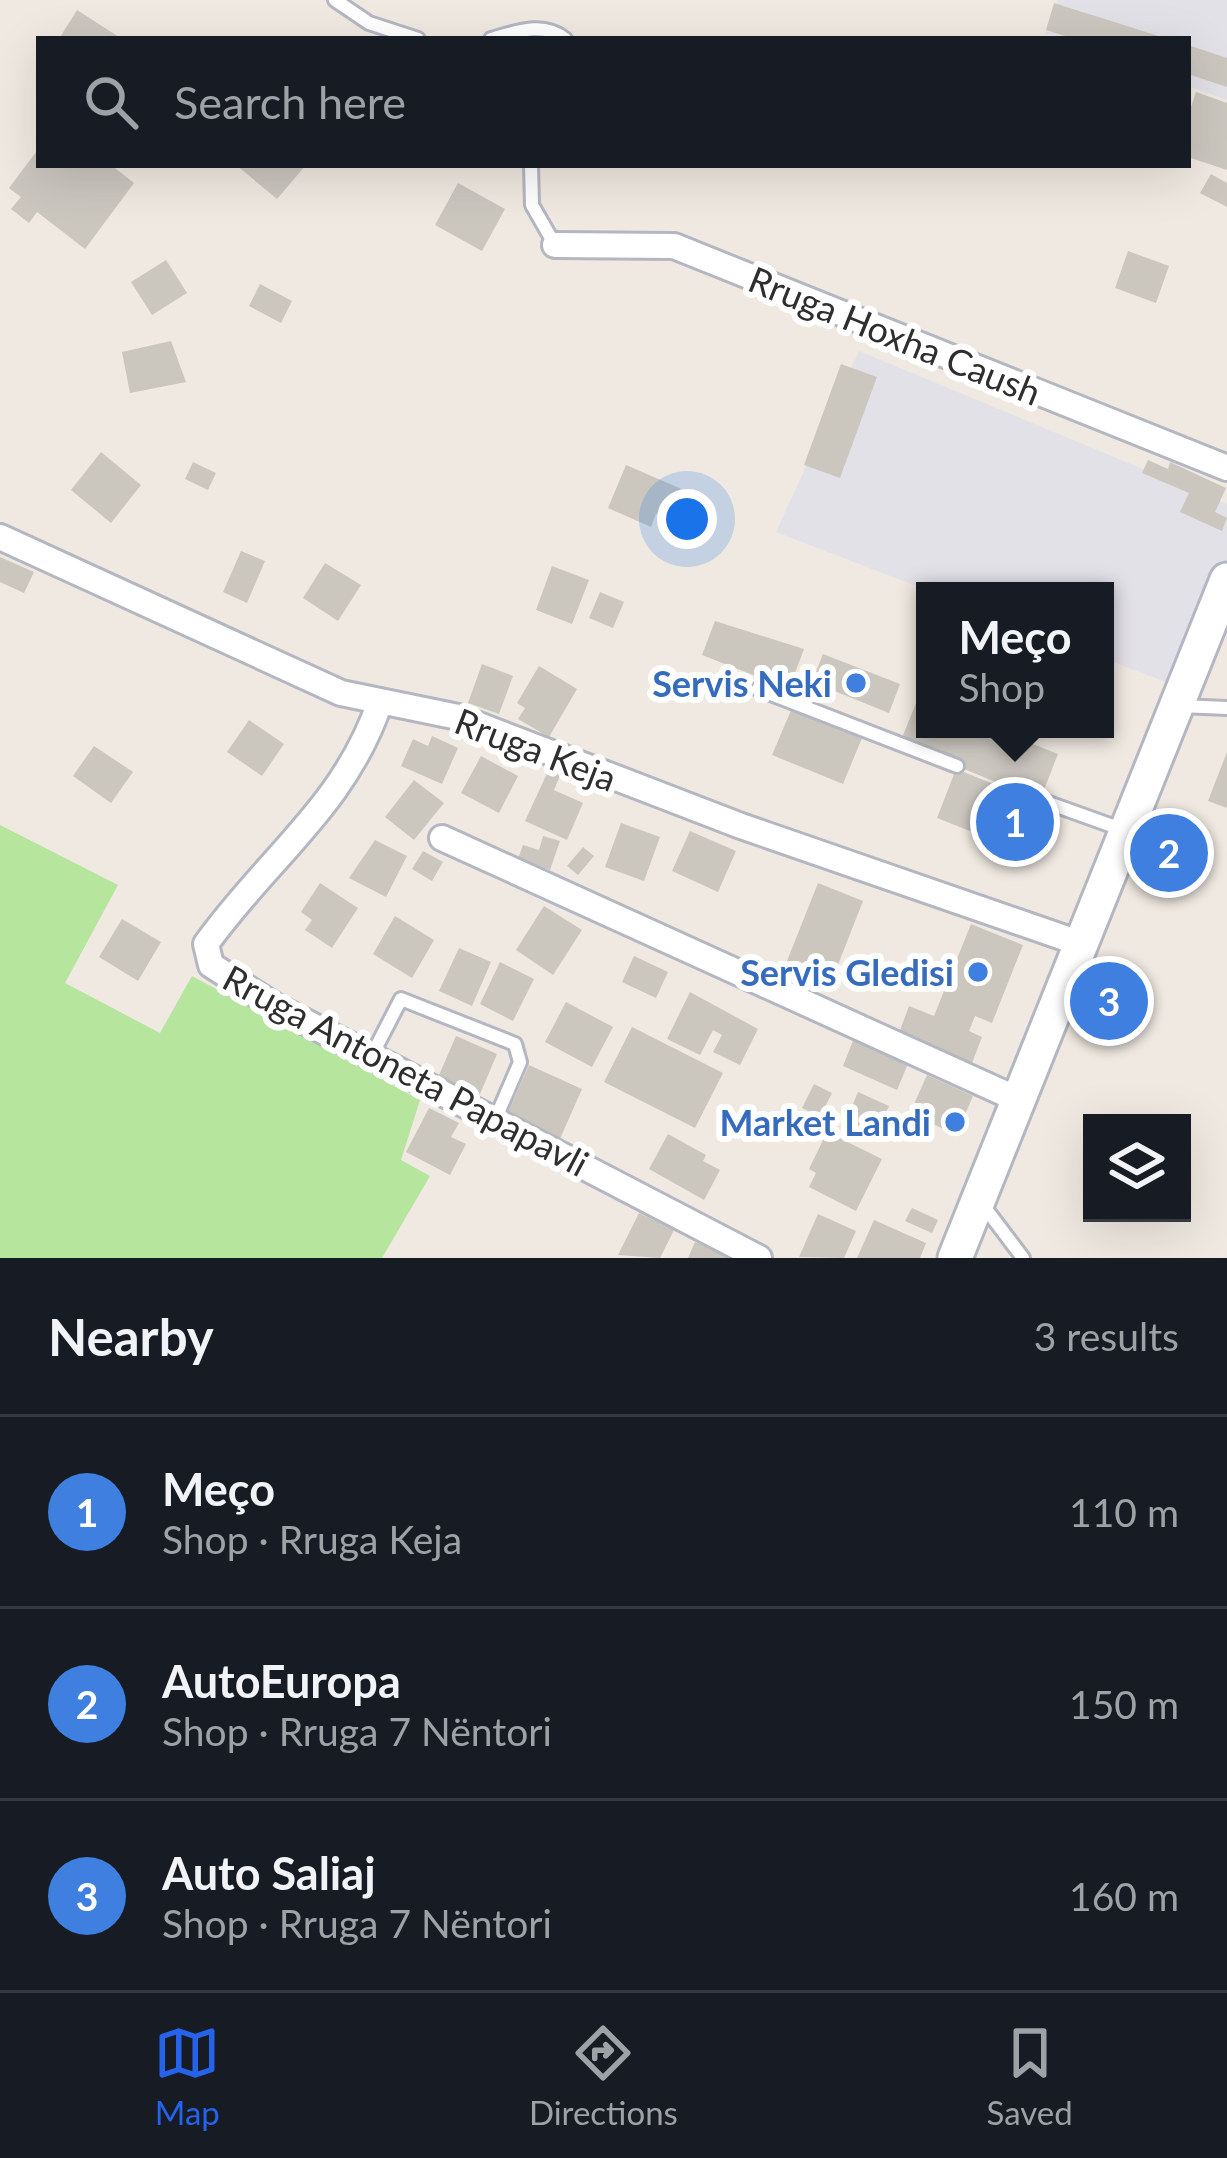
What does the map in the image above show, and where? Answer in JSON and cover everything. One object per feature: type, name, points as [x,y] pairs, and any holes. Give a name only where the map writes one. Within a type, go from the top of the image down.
[{"type":"main road","points":[[955,1258],[1227,580]]},
{"type":"street","name":"Rruga Hoxha Caush","points":[[555,245],[674,246],[1227,468]]},
{"type":"street","name":"Rruga Keja","points":[[0,537],[341,693],[458,717],[741,826],[1082,944]]},
{"type":"street","name":"Rruga Antoneta Papapavli","points":[[380,702],[368,743],[343,784],[256,876],[206,944],[211,965],[226,979],[759,1258]]},
{"type":"street","points":[[442,838],[1019,1100]]},
{"type":"lane","points":[[334,0],[369,22],[409,36]]},
{"type":"lane","points":[[504,36],[538,28],[561,36]]},
{"type":"lane","points":[[531,168],[532,205],[555,245]]},
{"type":"lane","points":[[758,689],[957,766]]},
{"type":"lane","points":[[1177,706],[1227,708]]},
{"type":"lane","points":[[1040,800],[1128,831]]},
{"type":"lane","points":[[371,1056],[401,999],[515,1044],[520,1062],[495,1120]]},
{"type":"lane","points":[[978,1199],[1023,1258]]},
{"type":"shaded area","points":[[1058,0],[1227,0],[1227,100],[1191,87],[1191,36],[1045,35]]},
{"type":"shaded area","points":[[859,351],[1227,504],[1227,580],[1184,689],[1114,662],[1114,582],[916,582],[916,586],[776,532]]},
{"type":"green space","points":[[0,825],[118,885],[65,983],[160,1033],[192,976],[420,1100],[401,1160],[430,1176],[382,1258],[0,1258]]},
{"type":"building","points":[[1054,3],[1159,36],[1065,36],[1046,30]]},
{"type":"building","points":[[77,10],[117,36],[61,36]]},
{"type":"building","points":[[1191,46],[1227,58],[1227,87],[1191,75]]},
{"type":"building","points":[[1196,92],[1227,103],[1227,170],[1191,158],[1191,107]]},
{"type":"building","points":[[36,152],[36,168],[115,168],[134,183],[85,249],[37,212],[29,223],[11,209],[21,197],[9,188]]},
{"type":"building","points":[[240,168],[303,168],[277,199]]},
{"type":"building","points":[[1211,174],[1227,183],[1227,207],[1200,193]]},
{"type":"building","points":[[458,183],[505,209],[482,251],[435,225]]},
{"type":"building","points":[[1128,251],[1169,266],[1156,303],[1115,288]]},
{"type":"building","points":[[166,260],[187,293],[152,315],[131,282]]},
{"type":"building","points":[[260,284],[292,301],[281,323],[249,306]]},
{"type":"building","points":[[171,341],[186,382],[130,393],[122,352]]},
{"type":"building","points":[[841,364],[877,377],[840,478],[804,465]]},
{"type":"building","points":[[101,452],[141,485],[111,523],[71,490]]},
{"type":"building","points":[[1148,460],[1168,469],[1170,462],[1226,488],[1215,512],[1227,518],[1222,531],[1180,512],[1189,493],[1142,473]]},
{"type":"building","points":[[193,462],[216,473],[208,490],[185,479]]},
{"type":"building","points":[[626,465],[684,490],[671,520],[656,514],[651,527],[608,508]]},
{"type":"building","points":[[241,551],[265,561],[247,603],[223,592]]},
{"type":"building","points":[[0,557],[34,572],[24,593],[0,582]]},
{"type":"building","points":[[325,563],[361,585],[338,621],[303,598]]},
{"type":"building","points":[[552,566],[589,580],[572,624],[536,610]]},
{"type":"building","points":[[600,592],[624,602],[613,628],[589,618]]},
{"type":"building","points":[[715,621],[804,649],[789,689],[702,655]]},
{"type":"building","name":"Servis Neki","points":[[823,654],[900,684],[889,713],[812,682]]},
{"type":"building","points":[[482,664],[513,676],[499,714],[468,703]]},
{"type":"building","points":[[539,666],[577,689],[549,737],[518,719],[525,708],[517,703]]},
{"type":"building","points":[[916,703],[916,738],[1018,738],[1058,754],[1040,800],[900,743]]},
{"type":"building","points":[[792,708],[862,738],[843,784],[772,755]]},
{"type":"building","points":[[249,720],[284,744],[262,776],[227,752]]},
{"type":"building","points":[[432,736],[458,748],[442,784],[401,766],[413,739],[428,746]]},
{"type":"building","points":[[94,746],[133,772],[111,803],[73,776]]},
{"type":"building","points":[[1227,752],[1227,808],[1208,801]]},
{"type":"building","points":[[481,756],[518,776],[499,813],[461,793]]},
{"type":"building","points":[[550,767],[561,773],[554,790],[583,803],[567,840],[525,821]]},
{"type":"building","points":[[956,769],[1046,805],[1026,853],[937,818]]},
{"type":"building","points":[[414,780],[444,803],[414,840],[385,817]]},
{"type":"building","points":[[621,823],[660,837],[644,881],[605,867]]},
{"type":"building","points":[[690,831],[736,851],[718,892],[672,871]]},
{"type":"building","points":[[543,836],[560,841],[550,870],[518,859],[523,845],[539,850]]},
{"type":"building","points":[[375,840],[407,856],[386,897],[349,878]]},
{"type":"building","points":[[583,847],[594,856],[578,875],[567,866]]},
{"type":"building","points":[[423,851],[443,862],[432,881],[412,869]]},
{"type":"building","points":[[320,883],[358,908],[332,948],[305,930],[312,920],[301,912]]},
{"type":"building","points":[[818,883],[863,901],[830,985],[785,966]]},
{"type":"building","points":[[544,906],[582,930],[553,975],[516,950]]},
{"type":"building","points":[[395,916],[434,940],[412,978],[373,954]]},
{"type":"building","points":[[122,919],[161,942],[138,981],[99,957]]},
{"type":"building","points":[[971,924],[1023,945],[992,1023],[975,1016],[969,1031],[982,1037],[969,1071],[896,1041],[909,1006],[934,1016]]},
{"type":"building","points":[[459,948],[491,962],[472,1006],[439,991]]},
{"type":"building","points":[[634,956],[668,972],[656,998],[622,982]]},
{"type":"building","points":[[500,962],[534,979],[513,1021],[480,1004]]},
{"type":"building","points":[[690,992],[758,1029],[740,1065],[713,1052],[722,1035],[713,1030],[700,1055],[667,1039]]},
{"type":"building","points":[[566,1002],[613,1027],[592,1067],[545,1042]]},
{"type":"building","points":[[632,1027],[723,1073],[695,1128],[604,1082]]},
{"type":"building","points":[[856,1033],[910,1059],[897,1090],[843,1066]]},
{"type":"building","points":[[456,1036],[497,1054],[477,1101],[436,1082]]},
{"type":"building","points":[[529,1065],[582,1089],[559,1141],[506,1117]]},
{"type":"building","points":[[927,1075],[973,1096],[956,1135],[910,1113]]},
{"type":"building","points":[[814,1084],[832,1093],[820,1117],[802,1108]]},
{"type":"building","points":[[858,1092],[889,1106],[876,1135],[846,1121]]},
{"type":"building","points":[[429,1108],[459,1123],[451,1137],[466,1144],[450,1175],[406,1152]]},
{"type":"building","points":[[827,1132],[882,1159],[856,1211],[809,1187],[816,1173],[809,1169]]},
{"type":"building","points":[[668,1134],[706,1155],[703,1161],[720,1170],[704,1200],[649,1169]]},
{"type":"building","points":[[912,1208],[938,1220],[932,1233],[905,1221]]},
{"type":"building","points":[[639,1213],[674,1230],[660,1258],[618,1255]]},
{"type":"building","points":[[818,1214],[856,1231],[844,1258],[799,1257]]},
{"type":"building","points":[[874,1220],[926,1243],[920,1258],[857,1258]]},
{"type":"building","points":[[695,1242],[732,1258],[688,1258]]},
{"type":"place","name":"Servis Neki","points":[[856,683]]},
{"type":"place","name":"Meço","points":[[1015,822]]},
{"type":"place","name":"AutoEuropa","points":[[1169,853]]},
{"type":"place","name":"Servis Gledisi","points":[[978,972]]},
{"type":"place","name":"Auto Saliaj","points":[[1109,1001]]},
{"type":"place","name":"Market Landi","points":[[955,1122]]}]
